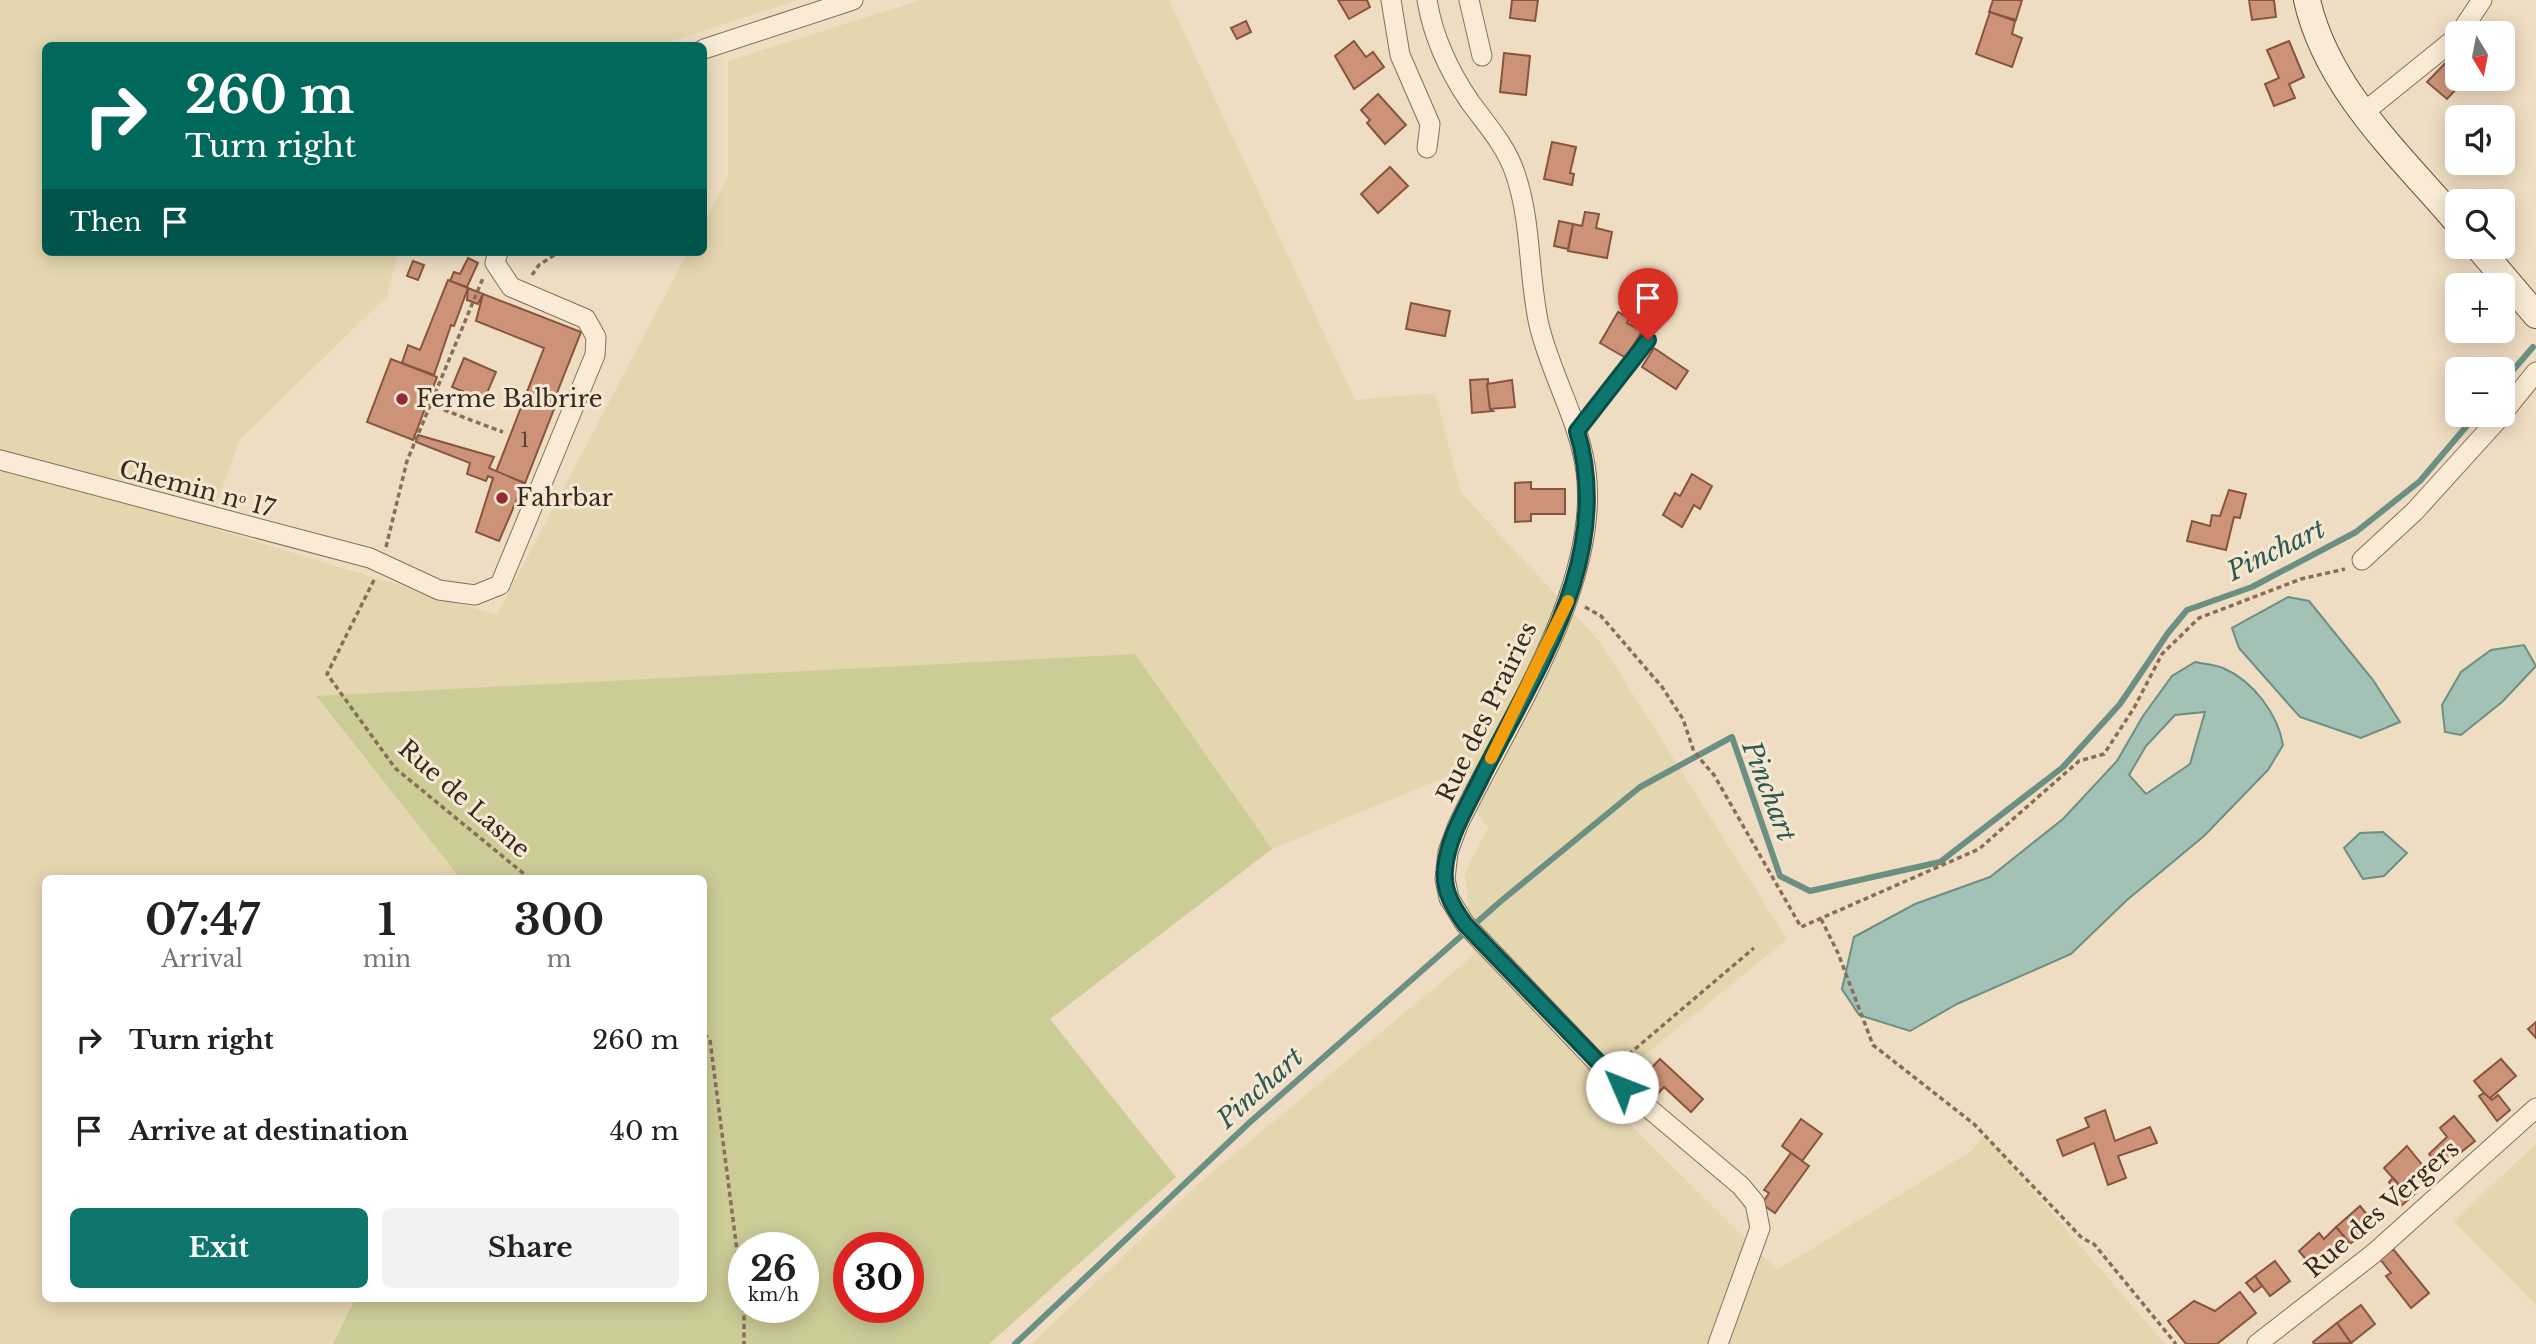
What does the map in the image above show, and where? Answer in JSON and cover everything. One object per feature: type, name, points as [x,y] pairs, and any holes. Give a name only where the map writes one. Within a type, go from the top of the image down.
[{"type":"main road","points":[[2307,0],[2329,60],[2363,113],[2445,208]]},
{"type":"main road","points":[[2488,259],[2536,315]]},
{"type":"street","points":[[707,48],[853,0]]},
{"type":"street","points":[[1391,0],[1400,55],[1430,124],[1427,148]]},
{"type":"street","name":"Rue des Prairies","points":[[1427,0],[1432,26],[1447,63],[1458,84],[1508,154],[1515,172],[1524,209],[1530,275],[1540,327],[1577,431],[1586,473],[1588,516],[1584,549],[1570,598],[1448,852],[1445,869],[1446,890],[1465,924],[1478,940],[1606,1073],[1741,1186],[1755,1203],[1760,1228],[1718,1344]]},
{"type":"street","points":[[1469,0],[1482,56]]},
{"type":"street","points":[[2468,21],[2482,0]]},
{"type":"street","points":[[2363,113],[2445,46]]},
{"type":"street","name":"Chemin nᵒ 17","points":[[0,460],[370,558],[439,590],[475,595],[499,584],[595,355],[596,337],[586,319],[511,287],[497,258]]},
{"type":"street","points":[[2515,399],[2536,372]]},
{"type":"street","points":[[2362,560],[2415,511],[2491,427]]},
{"type":"street","name":"Rue des Vergers","points":[[2257,1344],[2374,1254],[2536,1108]]},
{"type":"lane","points":[[1577,431],[1648,340]]},
{"type":"path","points":[[525,293],[539,265],[553,256]]},
{"type":"path","points":[[381,564],[407,461],[428,404],[476,291],[497,258]]},
{"type":"path","points":[[428,404],[503,432]]},
{"type":"path","points":[[1570,598],[1601,616],[1662,687],[1684,719],[1694,752],[1714,775],[1801,927],[1979,849],[2080,761],[2104,754],[2134,708],[2162,654],[2199,618],[2301,579],[2341,571],[2362,560]]},
{"type":"path","name":"Rue de Lasne","points":[[381,564],[327,674],[395,768],[525,875]]},
{"type":"path","points":[[1821,918],[1838,953],[1873,1045],[1974,1124],[2082,1238],[2094,1244],[2176,1344]]},
{"type":"path","points":[[1606,1073],[1754,948]]},
{"type":"path","points":[[707,1037],[710,1040],[735,1232]]},
{"type":"path","points":[[744,1323],[744,1344]]},
{"type":"shaded area","points":[[0,0],[798,0],[669,42],[42,42],[42,256],[397,256],[387,296],[240,439],[208,527],[497,615],[686,256],[707,256],[707,217],[728,176],[728,61],[921,0],[1169,0],[1355,400],[1435,393],[1461,493],[1600,642],[1787,939],[1598,1093],[1777,1270],[1973,1150],[1984,1134],[2165,1344],[1032,1344],[1197,1185],[1473,956],[1465,873],[1488,828],[1450,775],[1272,849],[1134,654],[316,697],[458,875],[42,875],[42,1302],[544,1302],[575,1344],[0,1344]]},
{"type":"shaded area","points":[[2288,597],[2309,601],[2373,680],[2400,722],[2361,738],[2300,717],[2239,648],[2232,628]]},
{"type":"shaded area","points":[[2524,645],[2536,666],[2502,702],[2461,735],[2445,732],[2442,705],[2461,672],[2491,650]]},
{"type":"shaded area","points":[[2195,662],[2213,665],[2234,674],[2254,690],[2270,710],[2283,745],[2268,770],[2204,836],[2127,900],[2071,954],[1957,1004],[1910,1031],[1859,1015],[1842,989],[1854,937],[1915,904],[1990,877],[2063,819],[2117,761],[2143,716],[2172,676]],"holes":[[[2205,712],[2190,764],[2146,794],[2129,775],[2146,746],[2175,715]]]},
{"type":"shaded area","points":[[2383,832],[2407,853],[2384,876],[2363,879],[2344,848],[2360,833]]},
{"type":"shaded area","points":[[2536,1144],[2536,1305],[2454,1221]]},
{"type":"green space","points":[[1135,654],[1272,849],[1050,1019],[1176,1177],[989,1344],[333,1344],[354,1302],[707,1302],[707,875],[458,875],[316,696]]},
{"type":"building","points":[[1338,0],[1367,0],[1370,7],[1349,19]]},
{"type":"building","points":[[1512,0],[1538,0],[1535,21],[1510,18]]},
{"type":"building","points":[[1993,0],[2022,0],[2016,20],[1989,12]]},
{"type":"building","points":[[2249,0],[2274,0],[2276,17],[2252,20]]},
{"type":"building","points":[[1990,12],[2015,21],[2012,34],[2022,38],[2012,67],[1976,54]]},
{"type":"building","points":[[1246,21],[1251,32],[1237,39],[1231,28]]},
{"type":"building","points":[[1354,41],[1366,57],[1373,52],[1384,67],[1354,89],[1335,56]]},
{"type":"building","points":[[2289,41],[2304,77],[2289,84],[2295,98],[2274,106],[2265,84],[2279,78],[2267,50]]},
{"type":"building","points":[[1504,53],[1530,56],[1526,95],[1500,92]]},
{"type":"building","points":[[2445,63],[2445,91],[2455,91],[2447,99],[2427,82]]},
{"type":"building","points":[[1378,94],[1406,125],[1385,144],[1367,123],[1370,120],[1361,110]]},
{"type":"building","points":[[1552,142],[1576,147],[1570,173],[1574,174],[1572,185],[1544,179]]},
{"type":"building","points":[[1390,167],[1408,186],[1378,213],[1361,194]]},
{"type":"building","points":[[1585,212],[1599,214],[1596,228],[1612,232],[1607,258],[1568,251],[1573,224],[1582,226]]},
{"type":"building","points":[[1559,221],[1573,224],[1568,249],[1554,246]]},
{"type":"building","points":[[468,258],[478,263],[467,287],[450,281],[454,272],[460,274]]},
{"type":"building","points":[[413,261],[424,265],[418,280],[407,276]]},
{"type":"building","points":[[448,280],[468,288],[454,326],[451,325],[434,375],[402,363],[408,345],[420,350]]},
{"type":"building","points":[[468,288],[483,294],[478,304],[467,300]]},
{"type":"building","points":[[483,294],[581,332],[551,408],[525,397],[544,348],[476,321]]},
{"type":"building","points":[[1411,303],[1450,311],[1445,336],[1406,329]]},
{"type":"building","points":[[1618,312],[1629,318],[1627,323],[1642,331],[1626,358],[1600,343]]},
{"type":"building","points":[[1654,348],[1688,371],[1676,389],[1642,367]]},
{"type":"building","points":[[464,358],[496,372],[484,400],[452,387]]},
{"type":"building","name":"Ferme Balbrire","points":[[391,359],[437,377],[413,440],[367,422]]},
{"type":"building","points":[[1488,379],[1490,409],[1493,411],[1472,413],[1470,380]]},
{"type":"building","points":[[1512,380],[1515,407],[1490,409],[1487,384]]},
{"type":"building","points":[[525,397],[554,409],[525,483],[496,472]]},
{"type":"building","name":"Fahrbar","points":[[418,435],[494,457],[489,468],[524,483],[499,541],[476,532],[493,478],[488,476],[486,481],[467,474],[470,463],[416,442]]},
{"type":"building","points":[[1692,474],[1712,486],[1700,509],[1694,505],[1682,527],[1663,515],[1675,493],[1680,496]]},
{"type":"building","points":[[1531,482],[1531,489],[1565,489],[1565,514],[1531,514],[1531,521],[1515,522],[1515,483]]},
{"type":"building","points":[[2229,490],[2246,494],[2240,518],[2234,517],[2226,550],[2187,541],[2192,521],[2210,526],[2212,515],[2220,516]]},
{"type":"building","points":[[2536,1022],[2536,1038],[2528,1029]]},
{"type":"building","points":[[1660,1059],[1703,1099],[1691,1112],[1664,1087],[1654,1098],[1637,1083]]},
{"type":"building","points":[[2501,1059],[2516,1076],[2489,1099],[2474,1081]]},
{"type":"building","points":[[2484,1093],[2492,1100],[2498,1095],[2510,1110],[2497,1121],[2479,1096]]},
{"type":"building","points":[[2105,1110],[2115,1141],[2150,1127],[2157,1143],[2118,1156],[2126,1178],[2108,1185],[2094,1143],[2063,1156],[2057,1140],[2089,1127],[2085,1118]]},
{"type":"building","points":[[2454,1116],[2475,1141],[2441,1168],[2429,1154],[2447,1137],[2440,1128]]},
{"type":"building","points":[[1801,1119],[1822,1134],[1802,1161],[1782,1146]]},
{"type":"building","points":[[2407,1146],[2423,1166],[2400,1186],[2384,1168]]},
{"type":"building","points":[[1791,1153],[1809,1166],[1775,1213],[1762,1204],[1769,1193],[1764,1190]]},
{"type":"building","points":[[2393,1178],[2400,1186],[2406,1181],[2416,1193],[2401,1206],[2391,1193],[2394,1189],[2389,1182]]},
{"type":"building","points":[[2360,1206],[2374,1223],[2350,1244],[2336,1227]]},
{"type":"building","points":[[2336,1227],[2350,1244],[2336,1256],[2331,1250],[2312,1267],[2299,1251],[2319,1233],[2324,1239]]},
{"type":"building","points":[[2393,1249],[2429,1293],[2411,1308],[2386,1276],[2391,1273],[2380,1259]]},
{"type":"building","points":[[2275,1261],[2290,1281],[2270,1296],[2255,1276]]},
{"type":"building","points":[[2255,1276],[2262,1286],[2254,1292],[2246,1283]]},
{"type":"building","points":[[2240,1292],[2256,1313],[2217,1344],[2186,1344],[2168,1321],[2194,1301],[2215,1311]]},
{"type":"building","points":[[2361,1305],[2375,1324],[2351,1343],[2337,1323]]},
{"type":"building","points":[[2337,1323],[2351,1343],[2314,1344],[2313,1342]]},
{"type":"waterway","name":"Pinchart","points":[[2515,368],[2533,347]]},
{"type":"waterway","name":"Pinchart","points":[[1015,1344],[1249,1123],[1501,901],[1640,787],[1732,737],[1780,876],[1810,891],[1940,862],[2063,767],[2120,704],[2168,633],[2187,610],[2252,587],[2356,532],[2420,481],[2466,427]]},
{"type":"slow traffic","points":[[1491,758],[1568,601]]},
{"type":"place","name":"Ferme Balbrire","points":[[402,399]]},
{"type":"place","name":"Fahrbar","points":[[502,498]]},
{"type":"route","points":[[1622,1087],[1478,940],[1452,905],[1444,879],[1448,852],[1458,825],[1545,652],[1570,598],[1577,575],[1584,549],[1588,516],[1586,473],[1577,431],[1648,340]]}]
